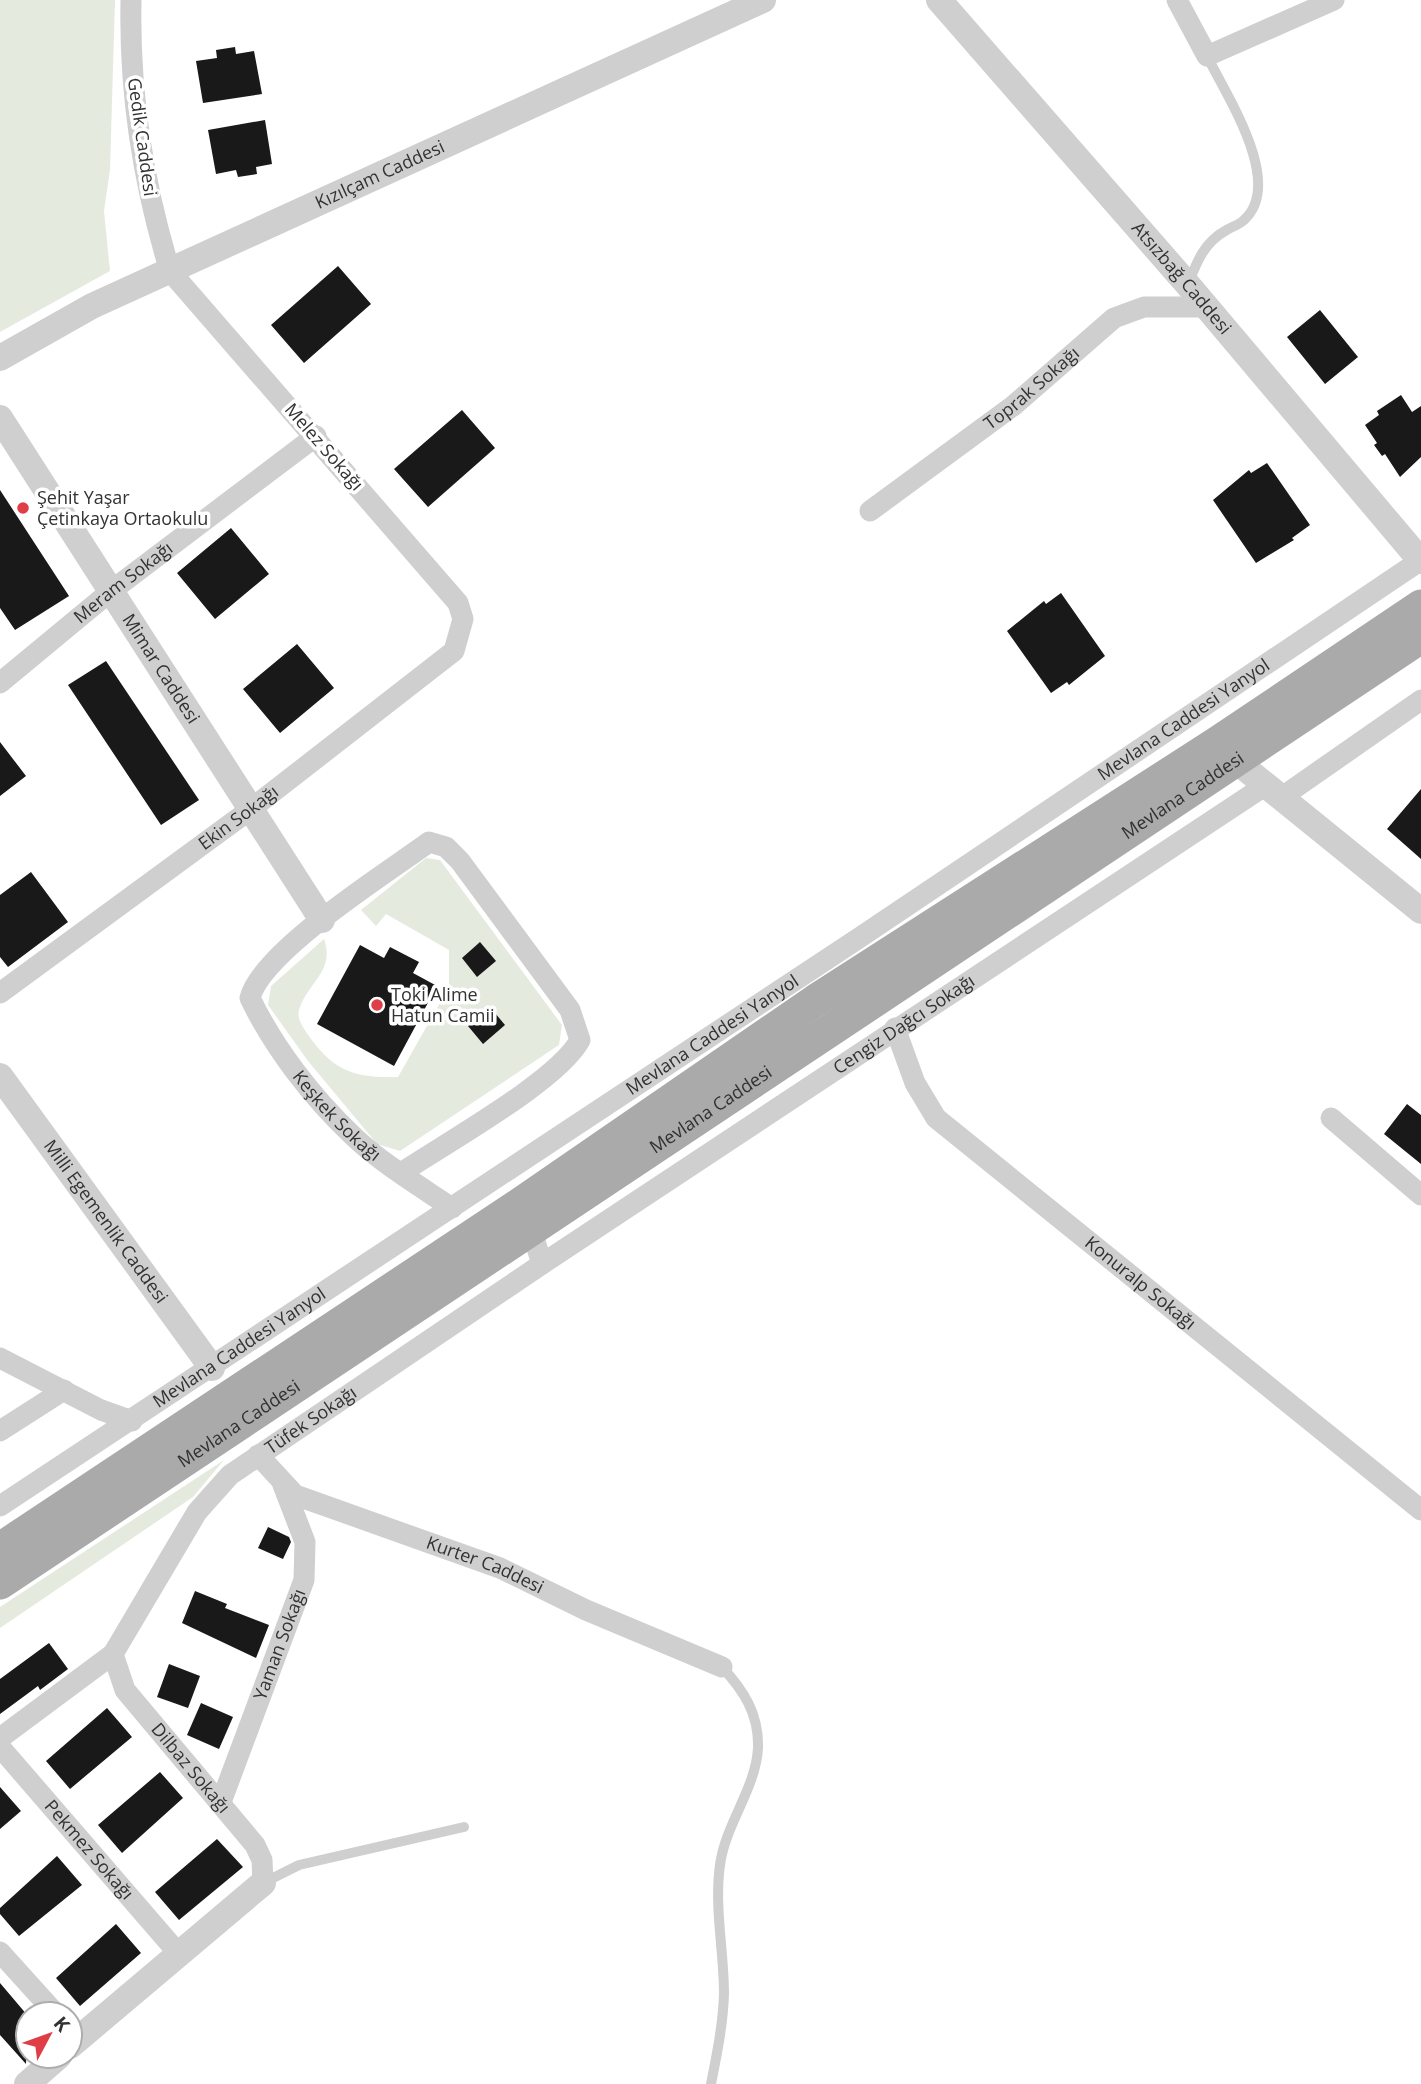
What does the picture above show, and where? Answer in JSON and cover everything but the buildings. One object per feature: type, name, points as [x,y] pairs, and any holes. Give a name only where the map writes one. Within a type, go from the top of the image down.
[{"type":"main road","name":"Mevlana Caddesi","points":[[0,1549],[517,1206],[815,1001],[1217,743],[1421,606]]},
{"type":"main road","name":"Mevlana Caddesi","points":[[0,1583],[532,1232],[830,1029],[1421,637]]},
{"type":"street","name":"Gedik Caddesi","points":[[131,0],[135,102],[143,165],[154,218],[170,271]]},
{"type":"street","name":"Kızılçam Caddesi","points":[[0,358],[92,306],[763,0]]},
{"type":"street","name":"Atsızbağ Caddesi","points":[[939,0],[1207,307],[1421,560]]},
{"type":"street","points":[[1177,0],[1207,57],[1335,0]]},
{"type":"street","name":"Melez Sokağı","points":[[170,271],[316,436],[458,603],[463,619],[461,631]]},
{"type":"street","name":"Toprak Sokağı","points":[[870,511],[1004,412],[1114,318],[1144,307],[1207,307]]},
{"type":"street","name":"Mimar Caddesi","points":[[0,418],[322,920]]},
{"type":"street","name":"Meram Sokağı","points":[[0,683],[111,591],[316,436]]},
{"type":"street","name":"Mevlana Caddesi Yanyol","points":[[0,1506],[212,1368],[1421,560]]},
{"type":"street","name":"Ekin Sokağı","points":[[0,993],[251,809],[454,651],[461,631]]},
{"type":"street","name":"Cengiz Dağcı Sokağı","points":[[542,1264],[895,1028],[1421,701]]},
{"type":"street","points":[[1236,761],[1421,911]]},
{"type":"street","points":[[322,920],[429,842],[446,847],[460,861],[570,1010],[580,1040],[573,1053],[546,1077],[401,1173]]},
{"type":"street","name":"Keşkek Sokağı","points":[[322,920],[261,975],[254,984],[250,998],[276,1044],[352,1135],[452,1208]]},
{"type":"street","name":"Konuralp Sokağı","points":[[895,1028],[915,1083],[936,1118],[1421,1510]]},
{"type":"street","name":"Milli Egemenlik Caddesi","points":[[0,1076],[212,1368]]},
{"type":"street","points":[[1331,1118],[1421,1195]]},
{"type":"street","points":[[532,1232],[542,1264]]},
{"type":"street","name":"Tüfek Sokağı","points":[[113,1654],[197,1512],[230,1475],[542,1264]]},
{"type":"street","points":[[0,1358],[101,1410],[132,1420]]},
{"type":"street","points":[[0,1431],[64,1390]]},
{"type":"street","name":"Kurter Caddesi","points":[[258,1455],[283,1485],[306,1499],[510,1572],[586,1610],[722,1667]]},
{"type":"street","name":"Yaman Sokağı","points":[[221,1802],[304,1580],[305,1542],[283,1485]]},
{"type":"street","points":[[0,1738],[113,1654]]},
{"type":"street","name":"Dilbaz Sokağı","points":[[113,1654],[125,1690],[255,1845],[262,1860],[263,1883]]},
{"type":"street","name":"Pekmez Sokağı","points":[[0,1747],[178,1953]]},
{"type":"street","points":[[84,2029],[263,1883]]},
{"type":"street","points":[[0,1952],[43,2000]]},
{"type":"street","points":[[27,2084],[43,2070]]},
{"type":"lane","points":[[1188,285],[1209,242],[1243,221],[1252,210],[1259,197],[1261,180],[1245,136],[1207,57]]},
{"type":"lane","points":[[711,2084],[724,1994],[719,1869],[723,1844],[758,1751],[757,1728],[750,1704],[741,1688],[722,1667]]},
{"type":"lane","points":[[263,1883],[299,1865],[464,1827]]},
{"type":"shaded area","points":[[0,0],[115,0],[110,170],[104,211],[110,271],[0,332]]},
{"type":"shaded area","points":[[426,858],[440,860],[562,1025],[559,1045],[400,1151],[377,1144],[308,1061],[268,1005],[271,986],[324,939],[327,950],[324,967],[299,1011],[302,1026],[325,1056],[345,1070],[368,1076],[398,1077],[449,987],[449,950],[386,914],[376,926],[361,910]]},
{"type":"shaded area","points":[[224,1460],[193,1497],[0,1628],[0,1607]]},
{"type":"place","name":"Şehit Yaşar Çetinkaya Ortaokulu","points":[[23,508]]},
{"type":"place","name":"Toki Alime Hatun Camii","points":[[377,1005]]}]
